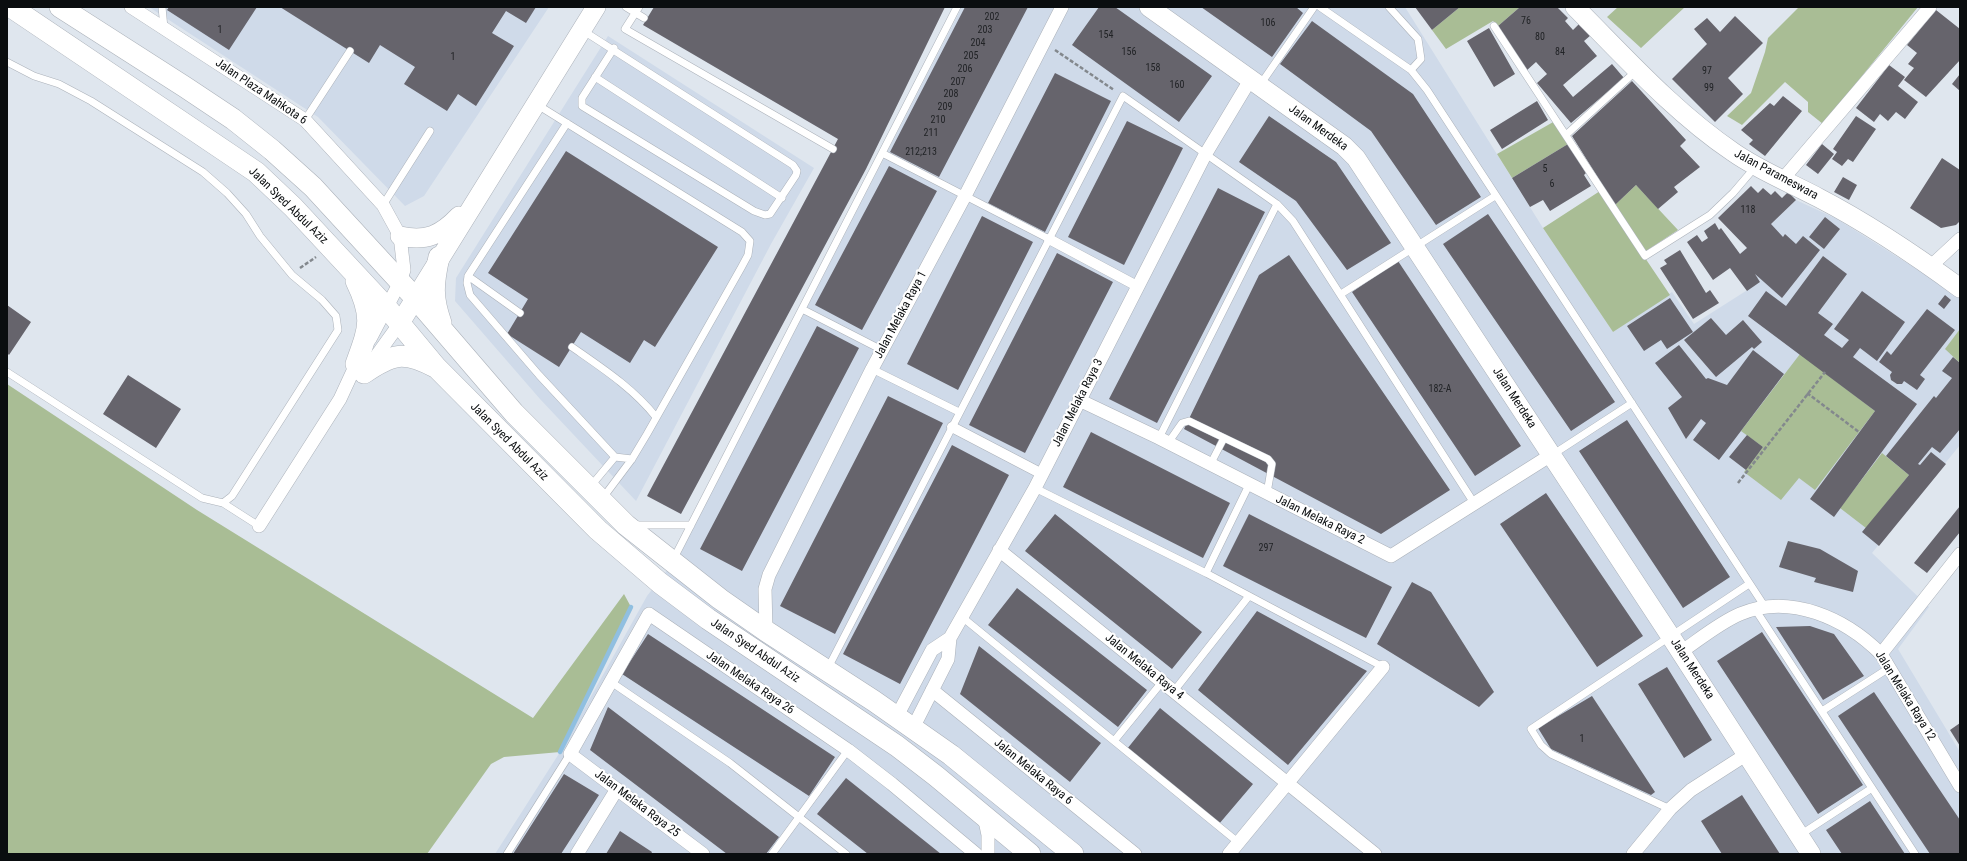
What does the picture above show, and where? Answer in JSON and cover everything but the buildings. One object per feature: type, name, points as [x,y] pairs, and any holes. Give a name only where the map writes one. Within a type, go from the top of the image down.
[{"type":"main road","name":"Jalan Syed Abdul Aziz","points":[[11,7],[256,172],[293,207],[349,266],[394,315],[436,367],[598,530],[660,583],[708,620],[897,746],[984,816],[1023,854]]},
{"type":"main road","name":"Jalan Syed Abdul Aziz","points":[[60,7],[191,90],[232,119],[272,150],[313,187],[416,298],[514,413],[626,525],[720,599],[951,754],[1073,854]]},
{"type":"main road","points":[[394,315],[416,298],[439,257],[596,7]]},
{"type":"main road","name":"Jalan Merdeka","points":[[1149,7],[1344,146],[1356,158],[1552,455],[1811,854]]},
{"type":"main road","name":"Jalan Parameswara","points":[[1575,7],[1638,70],[1692,120],[1733,152],[1782,180],[1854,217],[1931,266],[1960,288]]},
{"type":"main road","points":[[400,236],[415,239],[436,235],[451,225],[477,198]]},
{"type":"main road","points":[[439,257],[435,276],[434,296],[444,330]]},
{"type":"main road","points":[[349,266],[364,298],[368,317],[368,332],[360,368]]},
{"type":"main road","points":[[360,368],[399,356],[418,358],[436,367]]},
{"type":"street","name":"Jalan Plaza Mahkota 6","points":[[131,7],[305,120],[383,205],[400,236]]},
{"type":"street","name":"Jalan Melaka Raya 1","points":[[766,631],[765,590],[769,575],[872,368],[965,196],[1062,7]]},
{"type":"street","points":[[1782,180],[1930,7]]},
{"type":"street","name":"Jalan Melaka Raya 3","points":[[905,722],[932,690],[948,659],[950,638],[1035,488],[1137,286],[1206,155],[1254,83]]},
{"type":"street","points":[[259,526],[394,315],[400,282],[404,270],[400,236]]},
{"type":"street","points":[[1931,266],[1960,239]]},
{"type":"street","points":[[1049,240],[1137,286]]},
{"type":"street","points":[[360,368],[394,315]]},
{"type":"street","name":"Jalan Melaka Raya 2","points":[[1079,400],[1164,441],[1391,556],[1552,455]]},
{"type":"street","points":[[952,427],[1042,474]]},
{"type":"street","name":"Jalan Melaka Raya 4","points":[[1000,550],[1375,854]]},
{"type":"street","points":[[1881,654],[1960,554]]},
{"type":"street","name":"Jalan Melaka Raya 12","points":[[1676,645],[1727,621],[1760,608],[1789,607],[1824,615],[1847,626],[1865,638],[1881,654],[1960,786]]},
{"type":"street","name":"Jalan Melaka Raya 26","points":[[570,754],[648,614],[848,750],[898,789],[976,854]]},
{"type":"street","points":[[905,722],[932,650],[950,638]]},
{"type":"street","points":[[1229,854],[1288,784],[1382,667]]},
{"type":"street","name":"Jalan Melaka Raya 6","points":[[932,690],[1135,854]]},
{"type":"street","name":"Jalan Melaka Raya 25","points":[[570,754],[703,854]]},
{"type":"street","points":[[1633,854],[1670,808],[1691,790],[1747,754]]},
{"type":"street","points":[[577,854],[617,789]]},
{"type":"street","points":[[984,816],[988,835],[988,854]]},
{"type":"lane","points":[[162,7],[164,28]]},
{"type":"lane","points":[[626,7],[637,10],[644,18]]},
{"type":"lane","points":[[672,562],[802,309],[869,171],[882,153],[957,7]]},
{"type":"lane","points":[[1254,83],[1314,7]]},
{"type":"lane","points":[[1320,7],[1411,70],[1427,90],[1750,584],[1760,608],[1822,711],[1915,854]]},
{"type":"lane","points":[[1389,7],[1418,39],[1421,59],[1411,70]]},
{"type":"lane","points":[[637,10],[625,29],[833,149]]},
{"type":"lane","points":[[1494,26],[1617,211],[1645,256],[1710,215],[1733,194],[1756,166]]},
{"type":"lane","points":[[582,30],[614,48],[793,165],[796,168],[796,175],[770,214],[765,215],[754,211],[582,106],[582,98],[614,48]]},
{"type":"lane","points":[[305,120],[350,51]]},
{"type":"lane","points":[[7,62],[34,76],[59,84],[91,100],[203,172],[227,193],[292,274],[322,300],[336,316],[338,330],[232,496],[223,503]]},
{"type":"lane","points":[[1566,134],[1638,70]]},
{"type":"lane","points":[[595,77],[782,198]]},
{"type":"lane","points":[[827,670],[1123,96],[1277,204],[1293,221],[1474,503]]},
{"type":"lane","points":[[536,104],[742,232],[750,241],[748,255],[741,268],[632,459],[595,494]]},
{"type":"lane","points":[[567,123],[468,276],[467,282],[470,295],[539,375],[615,457],[632,459]]},
{"type":"lane","points":[[383,205],[430,131]]},
{"type":"lane","points":[[882,153],[1049,240]]},
{"type":"lane","points":[[1341,294],[1495,196]]},
{"type":"lane","points":[[1164,441],[1277,204]]},
{"type":"lane","points":[[468,276],[520,313]]},
{"type":"lane","points":[[802,309],[882,350]]},
{"type":"lane","points":[[572,347],[624,384],[642,399],[656,417]]},
{"type":"lane","points":[[872,368],[959,412]]},
{"type":"lane","points":[[7,372],[202,498],[223,503],[259,526]]},
{"type":"lane","points":[[1552,455],[1632,403]]},
{"type":"lane","points":[[1164,441],[1182,423],[1189,421],[1268,459],[1272,464],[1267,494]]},
{"type":"lane","points":[[1210,465],[1224,438]]},
{"type":"lane","points":[[595,494],[615,457]]},
{"type":"lane","points":[[1206,573],[1249,485]]},
{"type":"lane","points":[[1035,488],[1206,573],[1382,667]]},
{"type":"lane","points":[[626,525],[691,525]]},
{"type":"lane","points":[[1670,808],[1551,754],[1541,745],[1531,729],[1676,645],[1750,584]]},
{"type":"lane","points":[[1174,691],[1249,596]]},
{"type":"lane","points":[[962,617],[1239,843]]},
{"type":"lane","points":[[1822,711],[1890,668]]},
{"type":"lane","points":[[611,682],[730,763],[846,854]]},
{"type":"lane","points":[[1114,741],[1162,682]]},
{"type":"lane","points":[[772,854],[848,750]]},
{"type":"lane","points":[[507,854],[570,754]]},
{"type":"lane","points":[[1799,836],[1872,788]]},
{"type":"path","points":[[1044,43],[1123,96]]},
{"type":"path","points":[[292,274],[330,247]]},
{"type":"path","points":[[1738,483],[1825,372]]},
{"type":"path","points":[[1808,394],[1859,432]]},
{"type":"shaded area","points":[[149,7],[549,7],[424,196],[405,206],[318,117]]},
{"type":"shaded area","points":[[962,7],[1405,7],[1543,228],[1613,332],[1672,292],[1694,324],[1760,282],[1740,254],[1796,200],[1837,219],[1942,285],[1960,298],[1960,445],[1872,553],[1929,607],[1898,649],[1960,752],[1960,854],[495,854],[560,752],[647,596],[679,555]]},
{"type":"shaded area","points":[[608,36],[814,168],[771,244],[636,501],[540,399],[455,301],[456,278]]},
{"type":"green space","points":[[1460,7],[1520,7],[1498,26],[1493,21],[1446,49],[1432,30]]},
{"type":"green space","points":[[1618,7],[1685,7],[1641,48],[1607,17]]},
{"type":"green space","points":[[1799,7],[1918,7],[1823,124],[1808,112],[1808,102],[1785,82],[1742,125],[1727,116],[1751,93],[1765,52],[1768,38]]},
{"type":"green space","points":[[1555,121],[1568,144],[1512,178],[1497,154]]},
{"type":"green space","points":[[1636,185],[1678,230],[1646,251],[1615,205]]},
{"type":"green space","points":[[1600,191],[1670,295],[1613,332],[1543,228]]},
{"type":"green space","points":[[1960,329],[1960,363],[1945,349]]},
{"type":"green space","points":[[1800,354],[1875,411],[1815,490],[1799,478],[1781,500],[1744,472],[1763,447],[1741,431]]},
{"type":"green space","points":[[7,384],[197,510],[533,718],[624,594],[631,607],[560,752],[504,757],[491,764],[427,854],[7,854]]},
{"type":"green space","points":[[1882,453],[1909,475],[1866,528],[1840,508]]},
{"type":"waterway","points":[[560,752],[631,607]]}]
